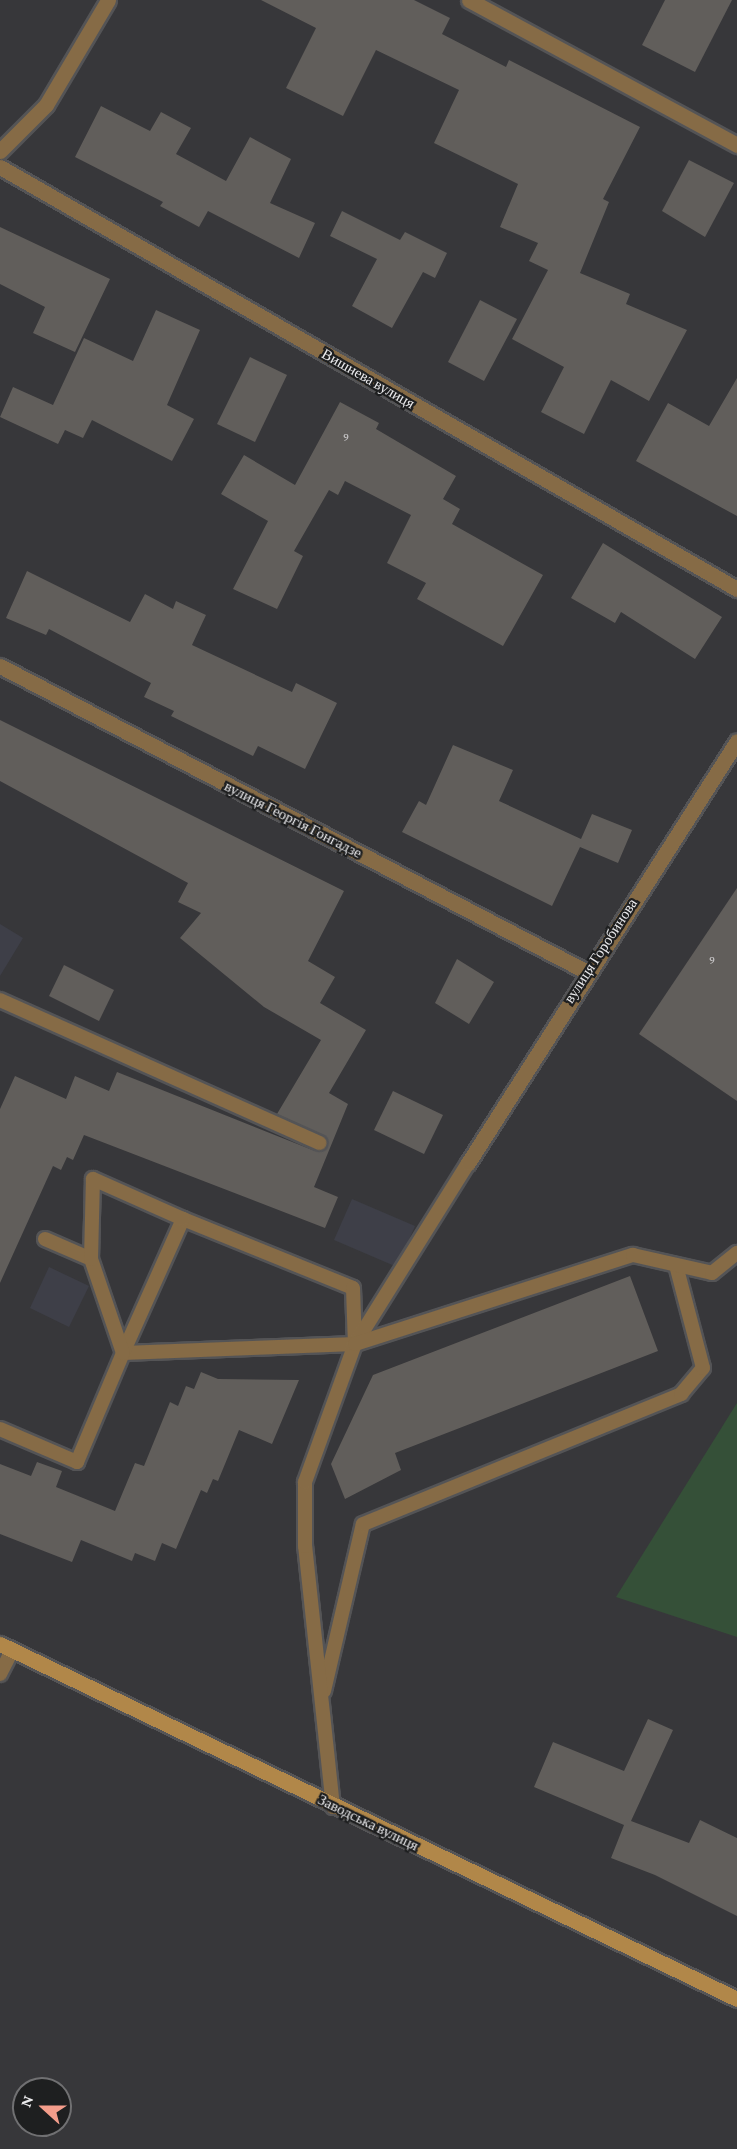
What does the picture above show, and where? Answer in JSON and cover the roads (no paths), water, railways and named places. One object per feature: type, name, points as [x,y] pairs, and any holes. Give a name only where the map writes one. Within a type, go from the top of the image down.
[{"type":"main road","name":"Заводська вулиця","points":[[6,1647],[333,1807],[737,1999]]},
{"type":"street","points":[[0,151],[46,105],[108,0]]},
{"type":"street","points":[[470,0],[737,145]]},
{"type":"street","name":"Вишнева вулиця","points":[[0,167],[737,589]]},
{"type":"street","name":"вулиця Георгія Гонгадзе","points":[[0,666],[587,972]]},
{"type":"street","name":"вулиця Горобинова","points":[[468,1163],[587,972],[737,741]]},
{"type":"lane","points":[[0,1000],[319,1143]]},
{"type":"lane","points":[[333,1807],[305,1546],[305,1482],[355,1344],[468,1163]]},
{"type":"lane","points":[[123,1353],[91,1259],[93,1179],[183,1219],[353,1288],[355,1344]]},
{"type":"lane","points":[[0,1429],[77,1462],[183,1219]]},
{"type":"lane","points":[[45,1239],[91,1259]]},
{"type":"lane","points":[[123,1353],[355,1344],[633,1255],[712,1273],[737,1253]]},
{"type":"lane","points":[[321,1702],[363,1524],[681,1394],[703,1368],[676,1265]]},
{"type":"lane","points":[[0,1674],[6,1647]]}]
